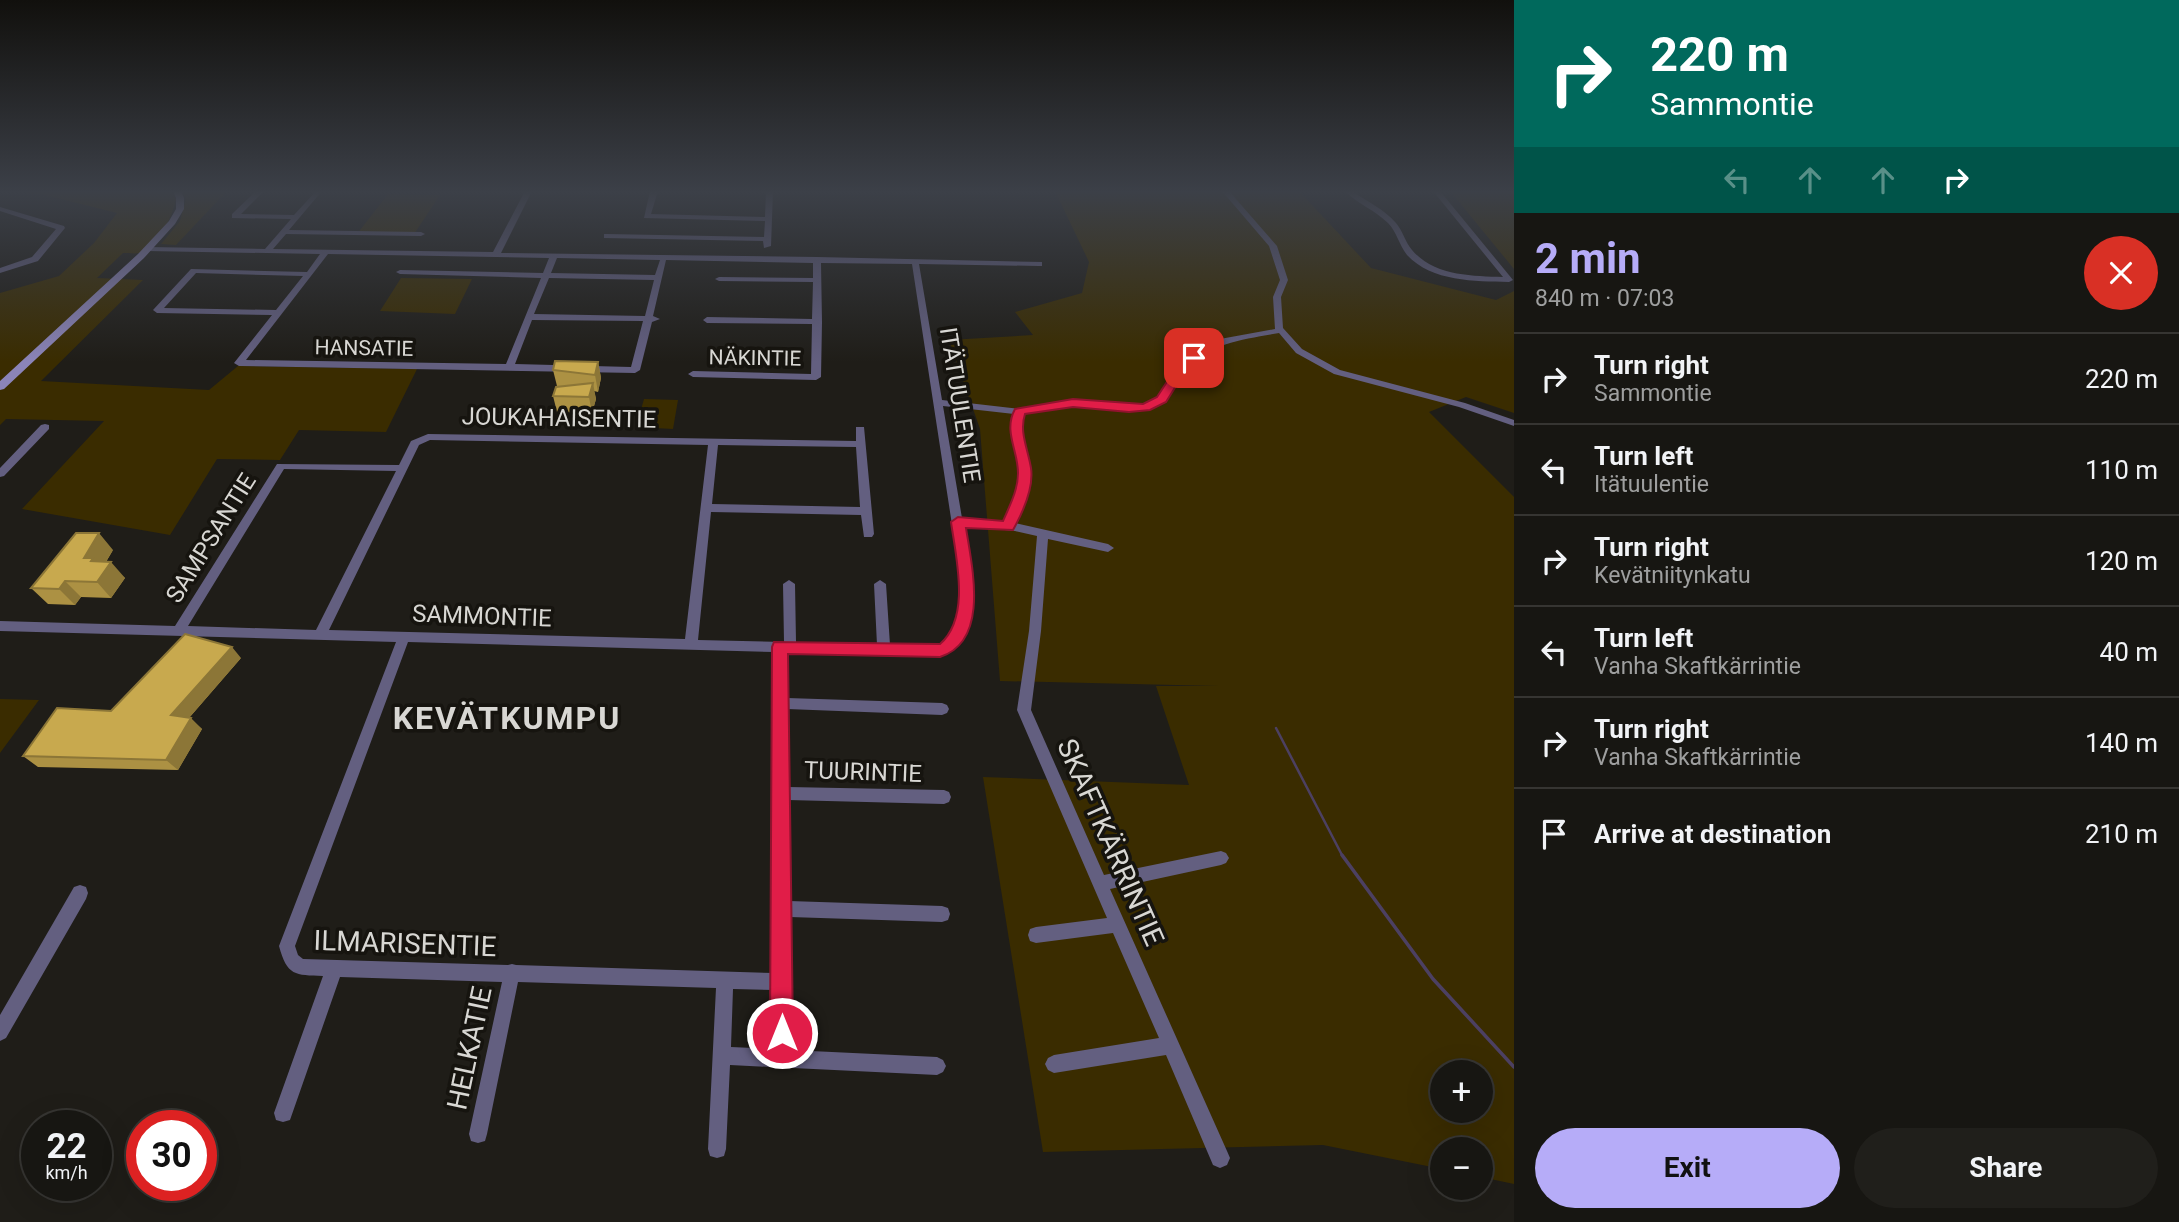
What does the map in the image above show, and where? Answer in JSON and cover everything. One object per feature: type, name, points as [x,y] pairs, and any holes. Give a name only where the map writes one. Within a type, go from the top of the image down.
[{"type":"street","points":[[0,271],[35,259],[44,248]]},
{"type":"street","points":[[496,254],[499,248]]},
{"type":"street","points":[[767,258],[768,248]]},
{"type":"street","points":[[1272,248],[1284,280],[1277,297],[1281,330],[1299,351],[1337,372],[1462,405],[1514,423]]},
{"type":"street","points":[[1407,248],[1428,266],[1468,277],[1509,280],[1483,248]]},
{"type":"street","points":[[0,387],[147,249],[1039,264]]},
{"type":"street","name":"HANSATIE","points":[[326,252],[239,363],[509,368]]},
{"type":"street","points":[[554,255],[509,368],[635,370],[653,319],[663,261]]},
{"type":"street","points":[[707,320],[818,322],[817,259]]},
{"type":"street","name":"ITÄTUULENTIE","points":[[915,261],[968,590],[958,638]]},
{"type":"street","points":[[278,313],[157,310],[194,271],[309,274]]},
{"type":"street","points":[[400,272],[659,278]]},
{"type":"street","points":[[719,279],[817,281]]},
{"type":"street","points":[[530,317],[653,319]]},
{"type":"street","name":"NÄKINTIE","points":[[693,374],[816,377],[818,322]]},
{"type":"street","points":[[939,403],[1020,411],[1073,403],[1129,409],[1146,407],[1161,399],[1182,368],[1206,349],[1223,341],[1281,330]]},
{"type":"street","points":[[1008,526],[1024,486],[1025,470],[1015,425],[1020,411]]},
{"type":"street","points":[[0,474],[45,427]]},
{"type":"street","points":[[860,429],[867,534]]},
{"type":"street","name":"JOUKAHAISENTIE","points":[[321,634],[415,443],[428,437],[861,444]]},
{"type":"street","points":[[691,644],[713,442]]},
{"type":"street","name":"SAMPSANTIE","points":[[180,629],[281,466],[403,468]]},
{"type":"street","points":[[707,508],[866,512]]},
{"type":"street","points":[[958,522],[1008,526],[1108,548]]},
{"type":"street","name":"SKAFTKÄRRINTIE","points":[[1043,534],[1035,631],[1024,710],[1220,1158]]},
{"type":"street","points":[[781,1059],[779,703],[789,584]]},
{"type":"street","points":[[880,584],[884,649]]},
{"type":"street","name":"SAMMONTIE","points":[[0,626],[940,651],[958,638]]},
{"type":"street","name":"ILMARISENTIE","points":[[404,636],[286,946],[291,960],[301,967],[782,982]]},
{"type":"street","points":[[779,703],[942,709]]},
{"type":"street","name":"TUURINTIE","points":[[780,793],[944,797]]},
{"type":"street","points":[[1100,883],[1221,858]]},
{"type":"street","points":[[0,1032],[6,1010],[80,893]]},
{"type":"street","points":[[780,909],[942,914]]},
{"type":"street","points":[[1036,935],[1119,924]]},
{"type":"street","points":[[282,1113],[335,967]]},
{"type":"street","name":"HELKATIE","points":[[478,1134],[512,972]]},
{"type":"street","points":[[717,1149],[724,982]]},
{"type":"street","points":[[1054,1064],[1171,1045]]},
{"type":"street","points":[[722,1056],[937,1066]]},
{"type":"shaded area","points":[[89,248],[147,248],[139,253],[123,253],[97,278],[143,280],[41,381],[209,390],[238,366],[417,369],[386,432],[299,430],[280,460],[217,459],[170,535],[22,509],[104,421],[6,419],[0,425],[0,293],[59,276]]},
{"type":"shaded area","points":[[1082,248],[1352,248],[1371,268],[1496,300],[1514,291],[1514,413],[1466,397],[1429,412],[1514,497],[1514,1184],[1493,1180],[1493,1137],[1430,1137],[1430,1167],[1323,1145],[1043,1152],[983,777],[1189,785],[1156,686],[1218,686],[1000,681],[980,429],[949,340],[1033,335],[1015,312],[1082,293],[1089,262]]},
{"type":"shaded area","points":[[1497,248],[1514,248],[1514,269]]},
{"type":"shaded area","points":[[401,278],[472,279],[455,314],[380,311]]},
{"type":"shaded area","points":[[644,399],[678,400],[673,429],[636,427]]},
{"type":"shaded area","points":[[0,699],[39,700],[0,753]]},
{"type":"building","points":[[555,361],[598,362],[595,375],[553,370]]},
{"type":"building","points":[[593,383],[589,397],[553,396],[556,387]]},
{"type":"building","points":[[76,533],[99,533],[84,558],[111,562],[97,582],[65,581],[59,589],[31,588]]},
{"type":"building","points":[[185,634],[232,647],[171,715],[191,718],[166,760],[23,756],[57,708],[111,711]]},
{"type":"waterway","points":[[1276,728],[1343,857]]},
{"type":"waterway","points":[[1342,855],[1433,979],[1514,1067]]},
{"type":"district","name":"KEVÄTKUMPU","points":[[507,718]]},
{"type":"route","points":[[782,1033],[780,647],[946,649],[958,638],[968,590],[958,522],[1008,526],[1024,486],[1025,470],[1015,425],[1020,411],[1073,403],[1129,409],[1146,407],[1161,399],[1182,368],[1194,358]]}]
